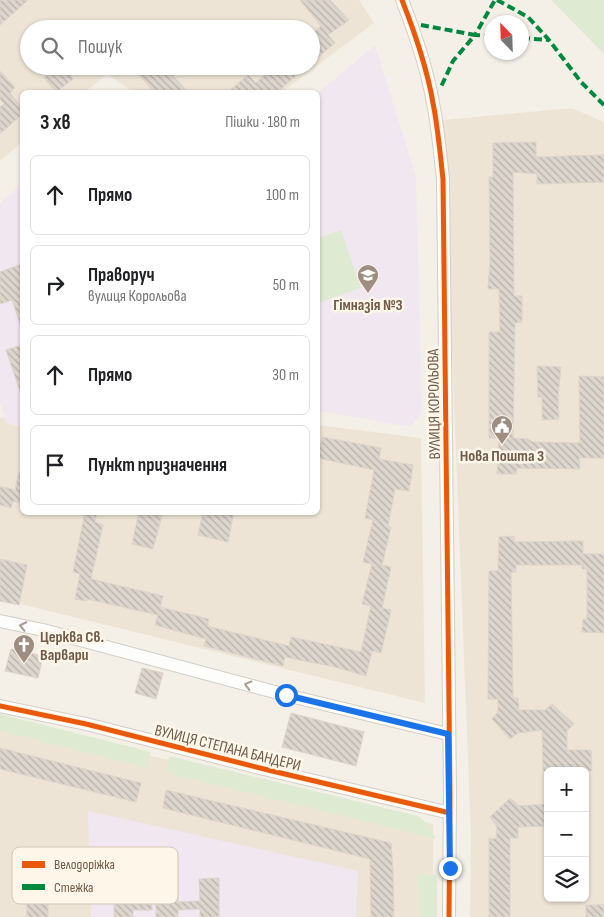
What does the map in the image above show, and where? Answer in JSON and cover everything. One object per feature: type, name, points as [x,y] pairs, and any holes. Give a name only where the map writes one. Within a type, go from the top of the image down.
[{"type":"street","name":"ВУЛИЦЯ КОРОЛЬОВА","points":[[402,0],[415,35],[433,101],[443,179],[450,813],[449,917]]},
{"type":"street","points":[[0,621],[43,630],[286,695],[448,734]]},
{"type":"street","name":"ВУЛИЦЯ СТЕПАНА БАНДЕРИ","points":[[0,706],[86,724],[450,813]]},
{"type":"shaded area","points":[[0,0],[359,0],[374,23],[320,64],[320,20],[20,20],[20,75],[106,75],[87,90],[20,90],[20,144],[0,161]]},
{"type":"shaded area","name":"Гімназія №3","points":[[375,45],[416,177],[422,413],[410,427],[320,411],[320,91]]},
{"type":"shaded area","points":[[108,75],[305,75],[285,90],[130,90]]},
{"type":"shaded area","points":[[572,108],[604,122],[604,917],[470,917],[471,836],[443,120]]},
{"type":"shaded area","points":[[20,186],[20,426],[6,423],[0,402],[0,203]]},
{"type":"shaded area","points":[[20,417],[20,515],[320,515],[320,425],[421,438],[425,703],[0,599],[0,418]]},
{"type":"shaded area","points":[[0,719],[433,824],[433,917],[0,917]]},
{"type":"shaded area","points":[[88,811],[358,871],[356,917],[91,917],[91,904],[178,904],[178,847],[89,847]]},
{"type":"green space","points":[[551,0],[604,0],[604,54]]},
{"type":"green space","points":[[341,230],[361,288],[320,302],[320,237]]},
{"type":"green space","points":[[0,714],[151,752],[147,768],[0,731]]},
{"type":"green space","points":[[169,756],[418,816],[427,823],[436,839],[166,773]]},
{"type":"green space","points":[[418,874],[437,875],[437,917],[419,917]]},
{"type":"building","points":[[0,0],[28,0],[0,25]]},
{"type":"building","points":[[300,0],[330,0],[349,20],[328,35],[335,43],[320,56],[321,26],[320,20],[316,20]]},
{"type":"building","points":[[0,71],[15,87],[10,93],[20,106],[20,116],[0,134],[0,107],[4,104],[0,99]]},
{"type":"building","points":[[48,75],[70,75],[73,79],[59,90],[54,90],[44,78]]},
{"type":"building","points":[[139,75],[172,75],[186,90],[152,90]]},
{"type":"building","points":[[248,75],[256,83],[265,75],[297,75],[279,90],[230,90]]},
{"type":"building","points":[[536,142],[536,157],[604,155],[604,182],[537,184],[537,174],[513,172],[514,296],[522,296],[522,322],[515,323],[513,438],[528,439],[533,442],[580,443],[579,376],[604,377],[604,458],[579,458],[580,469],[517,468],[516,474],[497,474],[499,438],[489,438],[489,332],[500,332],[499,289],[488,289],[490,260],[489,177],[493,177],[493,143]]},
{"type":"building","points":[[20,265],[20,324],[12,300],[0,304],[0,272]]},
{"type":"building","points":[[20,346],[20,391],[6,350]]},
{"type":"building","points":[[537,366],[561,367],[558,397],[559,419],[542,420],[542,397],[538,397]]},
{"type":"building","points":[[322,437],[381,448],[379,459],[413,465],[409,491],[395,489],[388,526],[391,527],[382,565],[391,567],[382,608],[391,610],[381,653],[372,651],[366,676],[335,667],[285,657],[283,666],[204,646],[206,639],[155,625],[158,615],[87,599],[86,601],[75,599],[80,574],[73,572],[84,515],[96,515],[95,522],[103,525],[91,579],[163,596],[160,607],[209,619],[207,626],[289,646],[291,637],[361,652],[371,606],[362,604],[372,564],[363,562],[373,520],[365,518],[374,470],[320,458]]},
{"type":"building","points":[[20,472],[20,503],[13,501],[11,508],[0,505],[0,486],[15,490]]},
{"type":"building","points":[[138,515],[162,515],[153,549],[132,544]]},
{"type":"building","points":[[202,515],[233,515],[228,542],[198,535]]},
{"type":"building","points":[[514,536],[514,542],[583,541],[583,554],[604,554],[604,633],[582,632],[583,619],[587,619],[587,569],[582,569],[582,565],[516,565],[516,572],[511,572],[513,698],[518,698],[519,710],[545,710],[552,704],[574,724],[567,731],[567,750],[591,750],[592,771],[589,771],[589,767],[544,767],[543,771],[542,730],[518,733],[510,739],[492,719],[498,712],[498,699],[488,699],[489,571],[498,571],[499,537]]},
{"type":"building","points":[[0,559],[27,565],[19,605],[0,601]]},
{"type":"building","name":"Церква Св. Варвари","points":[[11,649],[43,656],[38,678],[5,671]]},
{"type":"building","points":[[142,668],[163,673],[156,699],[135,693]]},
{"type":"building","points":[[291,713],[364,732],[356,766],[282,747]]},
{"type":"building","points":[[0,748],[141,783],[136,802],[0,769]]},
{"type":"building","points":[[166,790],[391,843],[394,917],[371,917],[370,859],[163,808]]},
{"type":"building","points":[[510,798],[519,806],[544,804],[544,826],[518,827],[518,838],[510,838],[510,917],[489,917],[489,838],[496,839],[497,827],[490,817]]},
{"type":"building","points":[[219,878],[219,917],[200,917],[200,909],[178,910],[178,917],[156,917],[156,904],[200,901],[199,879]]},
{"type":"building","points":[[27,904],[48,904],[48,917],[27,917]]},
{"type":"building","points":[[114,904],[152,904],[152,910],[133,910],[133,917],[114,917]]},
{"type":"building","points":[[586,905],[604,905],[604,917],[586,917]]},
{"type":"marked path","points":[[486,15],[495,0]]},
{"type":"marked path","points":[[497,0],[528,17],[549,40],[581,82],[604,105]]},
{"type":"marked path","points":[[484,19],[475,35],[484,36]]},
{"type":"marked path","points":[[421,25],[475,35],[453,61],[440,89]]},
{"type":"marked path","points":[[529,39],[549,40]]},
{"type":"cycle path","points":[[402,0],[420,51],[430,90],[443,179],[450,794],[449,917]]},
{"type":"cycle path","points":[[0,706],[86,724],[450,813]]},
{"type":"place","name":"Гімназія №3","points":[[368,294]]},
{"type":"place","name":"Нова Пошта 3","points":[[502,445]]},
{"type":"place","name":"Церква Св. Варвари","points":[[24,664]]},
{"type":"route","points":[[286,695],[448,734],[450,868]]}]
